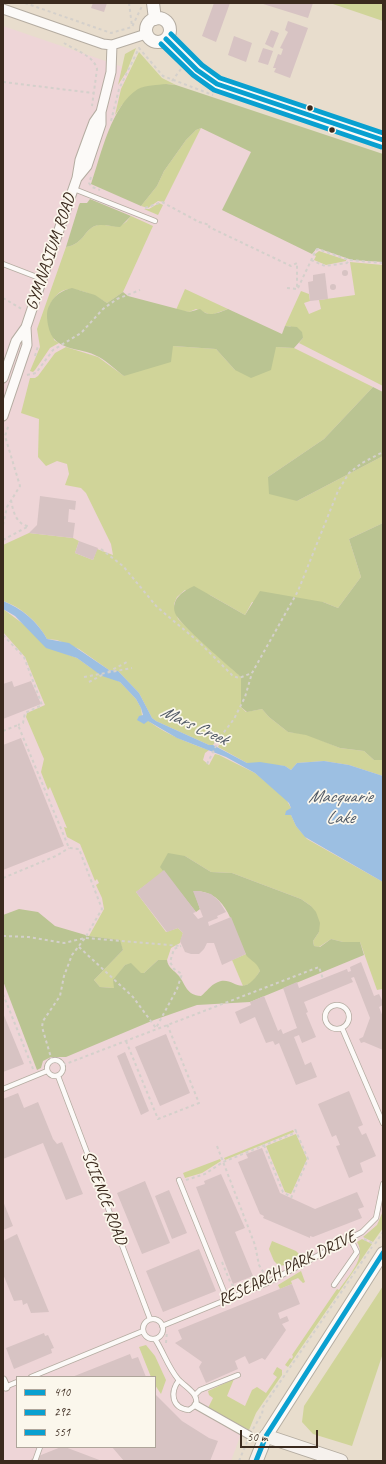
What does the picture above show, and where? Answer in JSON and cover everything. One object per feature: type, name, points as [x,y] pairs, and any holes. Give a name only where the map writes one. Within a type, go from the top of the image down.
[{"type":"main road","points":[[256,1461],[266,1436],[341,1461]]},
{"type":"street","points":[[153,3],[155,19]]},
{"type":"street","points":[[3,9],[103,44],[112,45],[146,34]]},
{"type":"street","points":[[146,34],[148,24],[155,19],[164,20],[169,27],[166,39]]},
{"type":"street","points":[[146,34],[153,41],[158,42],[166,39]]},
{"type":"street","points":[[166,39],[197,70],[217,84],[383,140]]},
{"type":"street","name":"GYMNASIUM ROAD","points":[[3,378],[16,341],[26,327],[74,188],[78,178],[87,166],[93,149],[101,124],[101,112],[111,72],[112,45]]},
{"type":"street","name":"GYMNASIUM ROAD","points":[[6,419],[27,345],[26,327]]},
{"type":"street","points":[[266,1436],[383,1253]]},
{"type":"street","points":[[196,1405],[249,1436]]},
{"type":"lane","points":[[74,188],[155,222]]},
{"type":"lane","points":[[3,264],[42,279]]},
{"type":"lane","points":[[338,1005],[342,1006],[348,1013],[348,1021],[342,1028],[334,1029],[325,1022],[325,1013],[330,1007],[338,1005]]},
{"type":"lane","points":[[342,1028],[383,1123]]},
{"type":"lane","points":[[52,1060],[57,1060],[63,1066],[62,1073],[58,1076],[52,1076],[47,1071],[48,1064],[52,1060]]},
{"type":"lane","points":[[3,1089],[47,1071]]},
{"type":"lane","name":"SCIENCE ROAD","points":[[58,1076],[150,1319]]},
{"type":"lane","points":[[180,1181],[227,1299]]},
{"type":"lane","name":"RESEARCH PARK DRIVE","points":[[162,1326],[263,1284],[351,1240],[369,1227],[376,1218],[383,1184]]},
{"type":"lane","points":[[334,1285],[357,1252],[351,1240]]},
{"type":"lane","points":[[143,1332],[145,1322],[150,1319],[159,1321],[162,1326],[162,1333],[154,1339]]},
{"type":"lane","points":[[143,1332],[148,1337],[154,1339],[179,1380],[195,1394],[197,1400],[196,1405],[189,1410],[181,1408],[177,1404],[172,1394],[173,1388],[179,1380]]},
{"type":"lane","points":[[33,1376],[143,1332]]},
{"type":"lane","points":[[195,1394],[200,1390],[238,1375]]},
{"type":"lane","points":[[4,1385],[16,1382]]},
{"type":"lane","points":[[35,1461],[40,1448]]},
{"type":"path","points":[[25,3],[111,33],[132,27],[143,3]]},
{"type":"path","points":[[129,3],[133,31]]},
{"type":"path","points":[[3,82],[93,93],[97,69],[96,65],[93,60],[64,43]]},
{"type":"path","points":[[111,122],[119,89],[139,48]]},
{"type":"path","points":[[172,80],[182,68]]},
{"type":"path","points":[[91,176],[89,183],[92,187],[107,193]]},
{"type":"path","points":[[144,208],[148,209],[162,202],[199,222],[210,225],[209,228],[291,266],[297,263],[297,289]]},
{"type":"path","points":[[297,289],[316,250],[318,249],[349,260],[383,263]]},
{"type":"path","points":[[311,260],[328,267],[347,263],[349,260]]},
{"type":"path","points":[[287,288],[297,289]]},
{"type":"path","points":[[27,374],[30,375],[36,373],[53,350],[81,332],[110,304],[126,295],[140,290]]},
{"type":"path","points":[[3,298],[25,311],[31,312]]},
{"type":"path","points":[[34,357],[37,341]]},
{"type":"path","points":[[25,380],[30,368]]},
{"type":"path","points":[[3,525],[11,499],[20,486],[5,436],[6,419]]},
{"type":"path","points":[[207,764],[216,746],[234,719],[245,697],[252,674],[301,584],[338,491],[349,473],[362,463],[383,452]]},
{"type":"path","points":[[3,540],[28,526],[20,523],[16,516],[11,499]]},
{"type":"path","points":[[101,549],[124,566],[158,606],[233,676],[239,678],[252,674]]},
{"type":"path","points":[[3,635],[24,657],[42,705],[25,713],[23,723],[3,731]]},
{"type":"path","points":[[89,682],[127,662]]},
{"type":"path","points":[[84,677],[132,668]]},
{"type":"path","points":[[18,725],[69,848]]},
{"type":"path","points":[[3,878],[56,856],[69,848],[79,849],[102,909],[85,938],[72,955],[64,976],[60,996],[43,1021],[42,1027],[52,1060]]},
{"type":"path","points":[[3,936],[29,937],[64,943],[85,938],[181,946],[174,949],[170,962],[174,969],[182,974],[177,989],[156,1028]]},
{"type":"path","points":[[79,946],[133,997],[156,1028]]},
{"type":"path","points":[[63,1066],[156,1028],[319,967],[323,979]]},
{"type":"path","points":[[3,994],[36,1076]]},
{"type":"path","points":[[126,1040],[158,1120],[199,1103],[167,1024]]},
{"type":"path","points":[[264,1145],[283,1192],[291,1197],[308,1159],[295,1128]]},
{"type":"path","points":[[180,1181],[205,1174],[223,1162],[297,1132]]},
{"type":"path","points":[[217,1146],[255,1245],[259,1265],[265,1275],[260,1278],[263,1284]]},
{"type":"path","points":[[262,1414],[263,1407],[383,1232]]},
{"type":"path","points":[[351,1240],[362,1238],[374,1244]]},
{"type":"path","points":[[222,1262],[231,1284],[240,1288]]},
{"type":"path","points":[[169,1330],[165,1337],[169,1349]]},
{"type":"shaded area","points":[[3,26],[383,156],[383,1225],[241,1434],[231,1461],[3,1461]]},
{"type":"green space","points":[[330,3],[383,3],[383,21]]},
{"type":"green space","points":[[136,48],[127,71],[118,85],[125,54]]},
{"type":"green space","points":[[139,52],[162,78],[176,85],[166,84],[122,105],[115,115],[121,89]]},
{"type":"green space","points":[[166,84],[176,85],[383,154],[383,262],[352,260],[317,248],[312,254],[222,210],[251,152],[201,128],[196,130],[186,140],[164,171],[157,186],[141,206],[91,184],[108,132],[121,107],[138,89]]},
{"type":"green space","points":[[201,128],[164,202],[158,201],[148,208],[141,206],[157,186],[164,171],[186,140],[196,130]]},
{"type":"green space","points":[[90,199],[131,216],[120,227],[104,225],[95,226],[91,228],[77,243],[66,247],[80,203],[87,203]]},
{"type":"green space","points":[[159,203],[163,205],[158,215],[144,209],[149,209]]},
{"type":"green space","points":[[131,216],[153,226],[123,292],[107,303],[97,297],[78,290],[72,289],[62,291],[58,294],[49,306],[54,340],[59,343],[50,348],[33,372],[30,371],[40,347],[37,329],[66,247],[77,243],[91,228],[95,226],[122,225]]},
{"type":"green space","points":[[319,251],[346,261],[326,265],[314,260],[316,256],[314,255]]},
{"type":"green space","points":[[350,262],[383,265],[383,386],[299,343],[303,338],[290,326],[285,326],[301,291],[309,294],[310,301],[304,303],[309,314],[321,309],[319,300],[355,295]]},
{"type":"green space","points":[[72,288],[95,295],[107,303],[123,292],[128,296],[189,312],[200,309],[203,312],[213,314],[228,309],[282,334],[285,326],[297,327],[302,332],[303,338],[294,348],[276,347],[271,370],[251,378],[235,370],[216,349],[173,346],[171,362],[124,376],[99,357],[61,345],[51,334],[47,317],[49,306],[58,294]]},
{"type":"green space","points":[[185,289],[228,309],[211,315],[196,309],[189,312],[176,310]]},
{"type":"green space","points":[[173,346],[216,349],[235,370],[276,347],[294,348],[373,387],[324,439],[268,477],[297,501],[383,456],[383,523],[349,539],[361,577],[338,608],[323,602],[252,602],[245,615],[210,595],[185,590],[177,597],[174,604],[178,619],[241,677],[241,707],[246,712],[262,709],[269,717],[288,732],[306,734],[340,748],[364,751],[374,760],[383,760],[383,776],[349,765],[324,761],[297,763],[291,770],[285,766],[247,763],[218,747],[223,737],[220,735],[213,745],[209,745],[156,721],[152,718],[139,693],[118,671],[109,670],[79,649],[57,640],[47,639],[34,621],[16,607],[3,601],[3,545],[29,533],[73,538],[79,541],[75,553],[93,560],[97,549],[113,555],[111,544],[86,493],[81,488],[65,485],[69,474],[67,464],[57,461],[46,466],[38,457],[39,419],[21,413],[30,378],[35,378],[38,376],[55,353],[66,347],[98,357],[124,376]]},
{"type":"green space","points":[[373,387],[383,392],[383,456],[297,501],[269,494],[268,477],[324,439]]},
{"type":"green space","points":[[383,523],[383,760],[374,760],[364,751],[340,748],[306,735],[288,732],[269,717],[262,709],[247,712],[241,707],[241,677],[185,626],[178,618],[174,608],[176,600],[179,596],[194,586],[245,615],[260,591],[323,602],[338,608],[361,577],[349,539]]},
{"type":"green space","points":[[3,609],[61,652],[77,658],[91,668],[120,682],[136,699],[141,708],[142,716],[149,722],[191,744],[209,750],[205,753],[203,760],[209,765],[215,754],[255,773],[286,799],[291,808],[291,815],[296,826],[307,839],[383,882],[383,991],[382,989],[377,990],[360,942],[343,942],[331,939],[319,947],[314,946],[313,941],[319,932],[311,906],[301,899],[232,873],[211,872],[185,856],[136,892],[166,932],[178,928],[183,933],[180,943],[171,948],[167,960],[158,960],[144,973],[141,974],[131,964],[125,965],[114,980],[114,988],[100,987],[94,980],[123,950],[119,940],[89,936],[104,909],[102,898],[96,885],[99,883],[97,879],[95,881],[80,844],[67,837],[64,827],[67,828],[50,787],[48,790],[41,772],[44,759],[26,717],[27,713],[45,705],[25,657],[3,632]]},
{"type":"green space","points":[[168,853],[185,856],[211,872],[232,873],[301,899],[311,906],[316,912],[320,923],[319,932],[313,941],[314,946],[320,947],[331,939],[343,942],[360,942],[364,955],[250,1002],[197,1005],[154,1020],[66,1057],[51,1057],[43,1061],[41,1068],[37,1070],[3,981],[3,915],[19,909],[38,912],[55,926],[89,936],[120,940],[123,950],[94,980],[100,987],[114,988],[113,980],[125,965],[131,963],[141,973],[144,973],[158,960],[167,960],[170,967],[179,976],[189,992],[201,996],[214,984],[222,981],[228,981],[242,986],[247,985],[260,971],[257,965],[245,953],[233,923],[222,904],[215,897],[205,892],[194,891],[200,909],[196,912],[160,867]]},
{"type":"green space","points":[[246,954],[258,964],[260,971],[252,983],[243,986],[232,960]]},
{"type":"green space","points":[[293,1130],[294,1132],[225,1160],[224,1158]]},
{"type":"green space","points":[[296,1134],[307,1159],[291,1194],[285,1192],[266,1146]]},
{"type":"green space","points":[[220,1159],[221,1161],[202,1173],[185,1178],[183,1173]]},
{"type":"green space","points":[[383,1211],[383,1228],[373,1242],[363,1237],[377,1225]]},
{"type":"green space","points":[[362,1239],[372,1244],[288,1367],[285,1365],[290,1358],[292,1359],[292,1355],[337,1289],[339,1290],[355,1267],[360,1254],[357,1242]]},
{"type":"green space","points":[[272,1241],[296,1251],[299,1254],[298,1258],[285,1265],[279,1266],[274,1261],[269,1249]]},
{"type":"green space","points":[[301,1271],[305,1282],[303,1283],[298,1278],[291,1281],[292,1284],[280,1289],[278,1285]]},
{"type":"green space","points":[[383,1286],[383,1353],[352,1446],[313,1434],[302,1422],[304,1406]]},
{"type":"green space","points":[[146,1345],[155,1356],[166,1380],[161,1394],[156,1386],[156,1376],[151,1376],[139,1347]]},
{"type":"green space","points":[[277,1367],[282,1370],[282,1375],[256,1413],[249,1430],[208,1408],[213,1398],[209,1395],[208,1391],[234,1379],[227,1396],[245,1406],[252,1390],[257,1387],[266,1393],[277,1377],[273,1374]]},
{"type":"water","name":"Macquarie Lake","points":[[3,601],[10,604],[34,621],[47,639],[69,643],[109,670],[118,671],[139,693],[152,718],[156,721],[209,745],[213,745],[247,763],[260,762],[285,766],[291,770],[297,763],[324,761],[349,765],[383,776],[383,882],[305,837],[296,826],[291,815],[285,815],[286,811],[291,808],[289,803],[255,773],[226,757],[177,738],[148,721],[144,724],[137,720],[139,716],[143,715],[141,708],[136,699],[120,682],[102,676],[77,658],[46,648],[15,616],[3,609]]},
{"type":"building","points":[[93,3],[107,3],[104,12],[91,8]]},
{"type":"building","points":[[214,3],[230,3],[216,42],[202,36]]},
{"type":"building","points":[[260,3],[313,3],[308,18]]},
{"type":"building","points":[[288,21],[308,28],[290,78],[274,72],[276,68],[273,68],[278,54],[281,55],[283,49],[280,48],[288,32],[285,30]]},
{"type":"building","points":[[271,30],[279,33],[273,48],[265,44]]},
{"type":"building","points":[[234,36],[252,43],[246,62],[228,55]]},
{"type":"building","points":[[263,48],[273,51],[268,65],[258,62]]},
{"type":"building","points":[[345,270],[348,273],[345,276],[342,273]]},
{"type":"building","points":[[325,273],[328,299],[310,301],[308,282],[313,281],[313,275]]},
{"type":"building","points":[[333,284],[336,287],[333,290],[330,287]]},
{"type":"building","points":[[40,496],[76,501],[75,510],[69,509],[68,522],[75,523],[73,538],[29,533],[37,525]]},
{"type":"building","points":[[79,541],[98,548],[93,560],[75,553]]},
{"type":"building","points":[[12,681],[14,687],[31,681],[41,704],[3,719],[3,684]]},
{"type":"building","points":[[21,738],[64,846],[3,870],[3,745]]},
{"type":"building","points":[[164,870],[196,912],[193,913],[198,919],[203,917],[193,891],[211,894],[219,901],[226,912],[217,916],[218,918],[208,922],[209,926],[231,917],[246,954],[222,965],[214,943],[207,943],[199,954],[185,952],[180,941],[183,933],[178,928],[167,932],[136,892]]},
{"type":"building","points":[[361,962],[374,996],[379,994],[383,1002],[383,1005],[379,1007],[383,1017],[383,1050],[364,1042],[361,1043],[359,1039],[363,1037],[370,1018],[354,977],[351,978],[353,982],[304,1002],[308,1012],[306,1013],[316,1037],[302,1043],[299,1035],[294,1037],[305,1065],[311,1062],[317,1077],[296,1085],[279,1043],[275,1045],[273,1041],[266,1043],[255,1017],[240,1024],[235,1012],[251,1005],[250,1002],[264,996],[278,1031],[281,1029],[283,1034],[297,1028],[283,988],[297,982],[299,988],[347,969],[348,972],[351,971],[350,967]]},
{"type":"building","points":[[3,1013],[24,1064],[3,1072]]},
{"type":"building","points":[[166,1034],[190,1093],[160,1106],[135,1047]]},
{"type":"building","points":[[125,1052],[149,1111],[141,1115],[117,1056]]},
{"type":"building","points":[[349,1091],[363,1125],[358,1127],[362,1135],[366,1133],[376,1156],[360,1163],[363,1172],[349,1178],[336,1146],[340,1145],[336,1135],[332,1137],[318,1104]]},
{"type":"building","points":[[18,1093],[24,1108],[38,1102],[53,1139],[57,1144],[62,1142],[83,1194],[66,1200],[43,1143],[3,1159],[3,1099]]},
{"type":"building","points":[[262,1148],[280,1193],[315,1209],[357,1192],[364,1207],[358,1209],[362,1218],[313,1237],[310,1236],[310,1238],[263,1218],[264,1216],[260,1214],[238,1162],[248,1158],[246,1154]]},
{"type":"building","points":[[221,1174],[245,1228],[235,1232],[253,1276],[233,1284],[196,1187],[205,1184],[204,1181]]},
{"type":"building","points":[[145,1181],[170,1243],[142,1254],[117,1193]]},
{"type":"building","points":[[169,1190],[187,1233],[172,1239],[155,1196]]},
{"type":"building","points":[[3,1201],[13,1226],[3,1230]]},
{"type":"building","points":[[17,1234],[49,1312],[31,1313],[27,1303],[23,1305],[22,1300],[14,1301],[3,1274],[3,1241]]},
{"type":"building","points":[[199,1249],[216,1291],[163,1312],[146,1271]]},
{"type":"building","points":[[292,1284],[300,1304],[278,1313],[280,1319],[287,1316],[289,1321],[282,1324],[286,1330],[265,1360],[262,1358],[249,1364],[245,1356],[235,1361],[238,1369],[206,1383],[199,1367],[202,1362],[175,1343],[182,1339],[178,1330]]},
{"type":"building","points":[[44,1333],[45,1336],[48,1335],[54,1348],[51,1349],[52,1353],[14,1369],[6,1348]]},
{"type":"building","points":[[130,1354],[132,1359],[138,1357],[146,1376],[75,1376]]},
{"type":"building","points":[[156,1395],[182,1421],[209,1438],[218,1441],[210,1461],[124,1461],[113,1448],[156,1448]]},
{"type":"building","points":[[58,1448],[68,1448],[102,1461],[32,1461],[31,1459]]},
{"type":"transit line","name":"551","points":[[171,34],[202,65],[220,78],[383,133]]},
{"type":"transit line","name":"410","points":[[166,39],[197,70],[217,84],[383,140]]},
{"type":"transit line","name":"292","points":[[161,44],[193,75],[214,90],[381,147]]},
{"type":"transit line","name":"410","points":[[256,1461],[266,1436],[383,1253]]},
{"type":"water label","name":"Mars Creek","points":[[194,726]]}]
